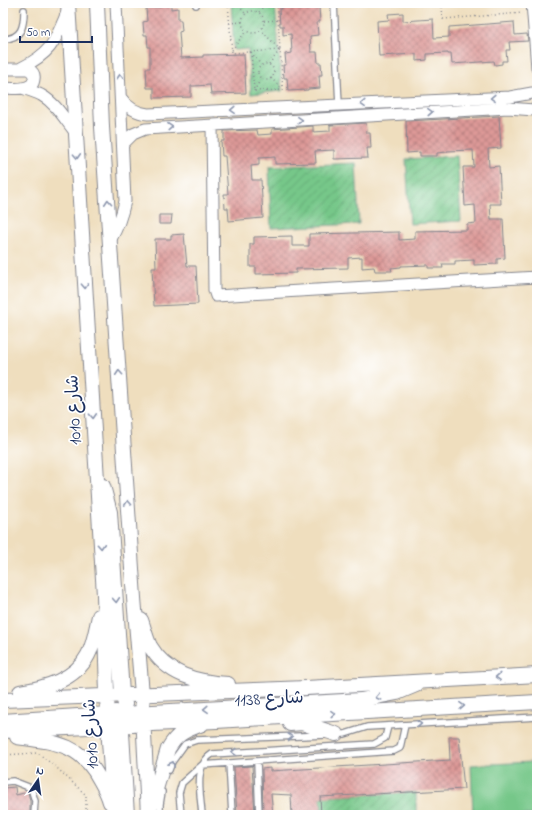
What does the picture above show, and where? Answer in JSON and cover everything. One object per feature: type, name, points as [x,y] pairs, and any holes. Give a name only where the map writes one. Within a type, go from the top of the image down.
[{"type":"street","points":[[90,3],[98,26]]},
{"type":"street","name":"شارع 1010","points":[[97,3],[102,127],[111,239],[134,598],[142,694],[124,714],[114,815]]},
{"type":"street","name":"شارع 1010","points":[[111,239],[122,215],[125,201],[116,3]]},
{"type":"street","points":[[21,68],[36,61],[47,52],[56,39],[68,6]]},
{"type":"street","name":"شارع 1010","points":[[68,6],[104,594],[107,695]]},
{"type":"street","points":[[532,7],[537,68]]},
{"type":"street","points":[[3,69],[25,68],[31,70],[34,76],[33,82],[26,88],[3,88]]},
{"type":"street","points":[[22,88],[40,95],[49,101],[58,109],[76,133]]},
{"type":"street","points":[[121,98],[130,108],[135,111],[153,114],[518,96],[534,90]]},
{"type":"street","points":[[534,90],[531,105],[535,111]]},
{"type":"street","points":[[123,144],[139,130],[152,128],[508,108],[535,111]]},
{"type":"street","points":[[152,128],[148,123],[148,120],[153,114]]},
{"type":"street","points":[[212,125],[214,290],[216,296],[537,277]]},
{"type":"street","points":[[95,451],[110,512],[124,714],[127,815]]},
{"type":"street","points":[[3,694],[49,686],[65,678],[76,670],[88,655],[93,642],[104,594]]},
{"type":"street","points":[[134,598],[150,645],[160,659],[177,673],[191,678],[225,684],[306,688]]},
{"type":"street","name":"شارع 1138","points":[[124,714],[142,694],[306,688],[537,675]]},
{"type":"street","points":[[3,721],[361,700],[397,692],[428,681]]},
{"type":"street","points":[[3,700],[107,695],[124,714]]},
{"type":"street","name":"شارع 1138","points":[[3,731],[124,714],[213,721],[537,702]]},
{"type":"street","name":"شارع 1010","points":[[124,714],[152,814]]},
{"type":"street","points":[[152,814],[168,749],[176,737],[183,733],[213,721],[231,727],[302,723],[336,734]]},
{"type":"street","points":[[3,735],[54,742],[79,753],[97,774],[109,796],[114,815]]},
{"type":"lane","points":[[334,3],[339,105]]},
{"type":"lane","points":[[3,39],[13,38],[20,31],[24,22],[24,10]]},
{"type":"lane","points":[[152,814],[160,804],[162,788],[172,762],[185,744],[197,740],[319,737],[345,734],[367,727],[537,717]]},
{"type":"lane","points":[[202,765],[394,751],[400,748],[405,725]]},
{"type":"lane","points":[[181,815],[179,793],[182,783],[202,765],[208,756],[212,754],[374,744],[385,738],[388,726]]},
{"type":"lane","points":[[256,761],[259,815]]},
{"type":"lane","points":[[229,763],[232,815]]},
{"type":"lane","points":[[202,765],[200,776],[202,815]]},
{"type":"lane","points":[[3,782],[13,781],[31,788],[35,801],[34,815]]},
{"type":"path","points":[[228,3],[232,53],[280,50]]},
{"type":"path","points":[[236,3],[245,13]]},
{"type":"path","points":[[259,12],[266,3]]},
{"type":"path","points":[[277,3],[283,90]]},
{"type":"path","points":[[442,7],[443,19],[532,7]]},
{"type":"path","points":[[245,13],[252,11],[259,12],[264,21],[261,30],[255,32],[246,31]]},
{"type":"path","points":[[245,13],[242,22],[246,31]]},
{"type":"path","points":[[264,21],[278,20]]},
{"type":"path","points":[[229,23],[242,22]]},
{"type":"path","points":[[261,30],[280,50]]},
{"type":"path","points":[[232,50],[246,31]]},
{"type":"path","points":[[261,65],[269,64],[280,50]]},
{"type":"path","points":[[251,52],[261,65]]},
{"type":"path","points":[[251,52],[254,91]]},
{"type":"path","points":[[269,64],[273,69],[271,78]]},
{"type":"path","points":[[261,65],[258,73],[261,79]]},
{"type":"path","points":[[252,73],[258,73]]},
{"type":"path","points":[[271,78],[283,90]]},
{"type":"path","points":[[261,79],[268,80],[271,78]]},
{"type":"path","points":[[254,91],[261,79]]},
{"type":"path","points":[[254,91],[283,90]]},
{"type":"path","points":[[3,756],[38,753],[86,795],[86,815]]},
{"type":"green space","points":[[231,3],[275,3],[282,91],[251,94],[248,49],[234,50]]},
{"type":"green space","points":[[457,156],[461,221],[410,224],[406,159]]},
{"type":"green space","points":[[356,163],[359,224],[271,228],[269,167]]},
{"type":"green space","points":[[533,762],[536,815],[473,815],[471,765]]},
{"type":"green space","points":[[416,792],[416,815],[322,815],[321,797]]},
{"type":"building","points":[[160,3],[171,3],[171,9],[178,8],[178,20],[181,20],[182,31],[179,32],[181,58],[203,57],[203,55],[244,54],[246,93],[211,94],[210,85],[191,86],[191,97],[154,98],[154,88],[147,88],[146,68],[150,68],[150,47],[148,47],[147,35],[144,35],[143,22],[147,21],[146,8],[160,7]]},
{"type":"building","points":[[281,3],[316,3],[317,7],[319,7],[320,22],[317,22],[318,35],[310,36],[311,52],[317,52],[318,63],[321,63],[322,75],[319,75],[320,88],[288,91],[287,78],[284,78],[283,65],[286,65],[285,54],[292,53],[291,34],[283,35],[283,26],[280,26],[279,9],[282,9]]},
{"type":"building","points":[[403,13],[403,21],[433,19],[434,38],[449,37],[449,27],[514,22],[515,35],[527,34],[528,41],[509,42],[510,50],[506,50],[507,61],[502,61],[502,64],[495,65],[494,61],[452,64],[451,54],[448,53],[427,54],[427,60],[416,61],[416,54],[379,56],[377,21],[389,20],[388,14]]},
{"type":"building","points":[[499,116],[501,148],[488,149],[489,167],[499,166],[501,204],[490,204],[491,219],[503,219],[505,258],[497,259],[497,264],[474,265],[474,260],[455,261],[455,264],[442,264],[443,268],[428,268],[428,265],[401,266],[391,268],[392,271],[375,271],[374,267],[362,268],[362,257],[348,258],[348,268],[296,269],[296,273],[256,274],[256,267],[250,267],[250,244],[254,244],[254,237],[292,236],[292,246],[309,246],[309,234],[399,232],[399,240],[415,239],[415,231],[467,230],[467,224],[476,223],[475,205],[465,206],[463,167],[474,167],[473,150],[447,151],[437,153],[437,156],[420,156],[420,152],[407,153],[406,121]]},
{"type":"building","points":[[366,123],[367,133],[370,133],[371,148],[367,148],[368,158],[334,159],[334,150],[315,151],[316,163],[275,164],[275,157],[259,158],[259,165],[251,166],[252,180],[261,180],[263,218],[229,221],[228,208],[225,208],[224,194],[228,194],[225,156],[222,156],[221,141],[224,141],[224,131],[257,130],[258,135],[272,134],[272,129],[313,126],[313,132],[330,131],[330,125]]},
{"type":"building","points":[[159,215],[172,215],[171,224],[159,224]]},
{"type":"building","points":[[184,234],[187,266],[196,266],[198,304],[154,306],[152,268],[156,268],[155,239],[171,239],[171,235]]},
{"type":"building","points":[[449,737],[459,737],[464,789],[320,797],[321,815],[292,815],[291,795],[271,794],[273,815],[263,815],[262,769],[270,768],[270,771],[450,760]]},
{"type":"building","points":[[252,766],[255,815],[237,815],[234,767]]},
{"type":"building","points":[[15,787],[16,795],[28,792],[30,801],[30,815],[3,815],[3,788]]}]
